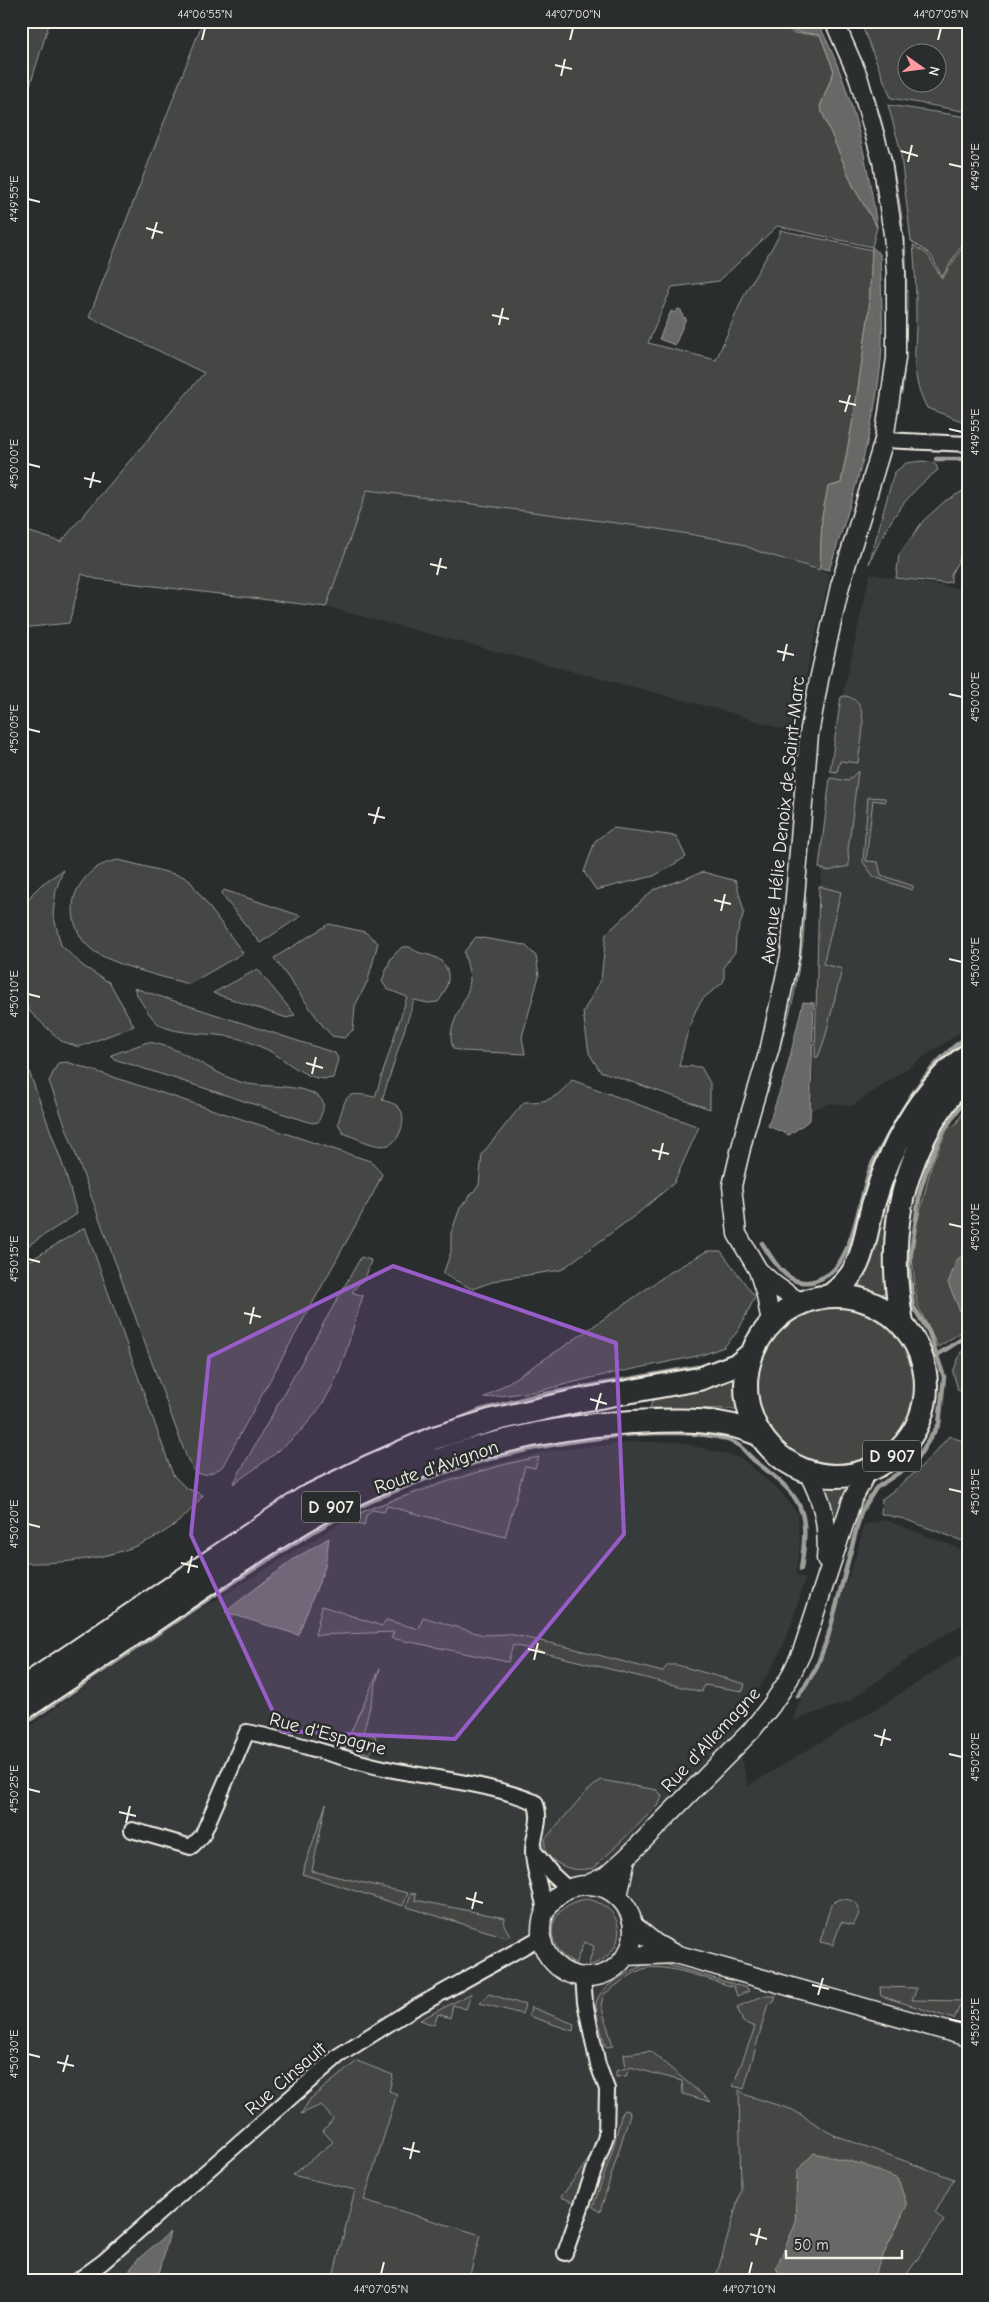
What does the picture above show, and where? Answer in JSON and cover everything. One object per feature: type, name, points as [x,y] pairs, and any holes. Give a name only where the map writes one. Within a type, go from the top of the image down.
[{"type":"main road","name":"D 907","points":[[831,1295],[845,1285],[861,1258],[873,1205],[894,1150],[920,1105],[952,1066],[968,1055]]},
{"type":"main road","name":"D 907","points":[[902,1323],[895,1287],[895,1244],[906,1182],[931,1124],[968,1070]]},
{"type":"main road","name":"D 907","points":[[831,1295],[851,1296],[870,1302],[887,1311],[902,1323],[915,1341],[923,1362],[926,1384],[924,1406],[917,1427],[904,1445],[888,1460],[868,1470],[838,1476],[807,1471],[781,1457],[761,1435],[751,1416],[747,1395],[747,1374],[752,1354],[771,1323],[800,1303],[831,1295]]},
{"type":"main road","name":"Route d'Avignon","points":[[21,1689],[305,1498],[368,1467],[434,1438],[493,1420],[577,1401],[699,1379],[739,1364],[752,1354]]},
{"type":"main road","name":"Route d'Avignon","points":[[21,1710],[274,1540],[323,1510],[405,1474],[463,1453],[513,1439],[563,1429],[614,1423],[678,1420],[706,1421],[748,1430],[761,1435]]},
{"type":"street","name":"Avenue Hélie Denoix de Saint-Marc","points":[[771,1323],[766,1295],[758,1270],[737,1234],[732,1186],[745,1131],[770,1047],[790,955],[810,734],[819,680],[840,586],[884,440],[896,358],[897,313],[893,234],[882,161],[858,76],[834,21]]},
{"type":"street","points":[[884,440],[968,444]]},
{"type":"street","name":"Avenue Hélie Denoix de Saint-Marc","points":[[758,1270],[800,1303]]},
{"type":"street","name":"Rue d'Allemagne","points":[[587,1885],[606,1876],[626,1858],[751,1731],[772,1706],[802,1652],[852,1500],[868,1470]]},
{"type":"street","name":"Rue d'Allemagne","points":[[807,1471],[822,1502],[826,1522],[825,1579]]},
{"type":"street","name":"Rue d'Espagne","points":[[132,1830],[191,1847],[202,1836],[248,1732],[335,1756],[526,1798],[536,1802],[540,1823],[533,1850],[536,1876],[545,1912]]},
{"type":"street","points":[[533,1850],[552,1874],[568,1889]]},
{"type":"street","points":[[618,1897],[626,1858]]},
{"type":"street","points":[[587,1885],[602,1888],[618,1897],[631,1917],[633,1925],[631,1943],[625,1956],[611,1970],[595,1976],[583,1977],[568,1973],[557,1966],[547,1954],[541,1937],[545,1912],[555,1898],[568,1889],[587,1885]]},
{"type":"street","points":[[633,1925],[655,1943],[675,1954],[968,2037]]},
{"type":"street","name":"Rue Cinsault","points":[[77,2281],[103,2262],[338,2056],[406,2013],[541,1937]]},
{"type":"street","points":[[625,1956],[675,1954]]},
{"type":"street","points":[[565,2253],[606,2136],[607,2089],[598,2065],[588,2020],[583,1977]]},
{"type":"highlighted area","points":[[393,1266],[616,1343],[624,1534],[455,1739],[282,1731],[191,1535],[209,1357]]},
{"type":"shaded area","points":[[21,21],[50,21],[28,92],[21,89]]},
{"type":"shaded area","points":[[203,21],[785,21],[792,33],[820,35],[834,71],[820,107],[854,188],[877,227],[872,247],[777,226],[719,281],[672,287],[648,343],[716,360],[745,293],[780,234],[780,230],[872,250],[869,312],[855,409],[841,483],[828,487],[822,516],[820,570],[760,552],[736,542],[646,527],[367,490],[326,607],[96,579],[82,574],[69,623],[21,628],[21,529],[61,542],[204,373],[89,317]]},
{"type":"shaded area","points":[[787,21],[817,21],[829,45],[848,96],[863,148],[877,227],[854,188],[820,107],[834,71],[820,35],[793,31]]},
{"type":"shaded area","points":[[860,21],[950,21],[968,26],[968,112],[891,98]]},
{"type":"shaded area","points":[[857,57],[861,57],[881,119],[892,162],[903,226],[899,226]]},
{"type":"shaded area","points":[[888,105],[968,117],[968,234],[942,277],[931,255],[911,241],[900,148]]},
{"type":"shaded area","points":[[901,238],[905,238],[907,316],[902,394],[898,394]]},
{"type":"shaded area","points":[[968,239],[968,417],[964,422],[927,408],[918,387],[915,368],[916,296],[913,245],[928,255],[942,279]]},
{"type":"shaded area","points":[[872,247],[880,254],[882,334],[878,388],[861,467],[829,570],[820,568],[822,516],[828,487],[841,483],[855,409],[869,312]]},
{"type":"shaded area","points":[[678,309],[681,310],[683,317],[686,318],[675,345],[659,339],[671,311],[675,313]]},
{"type":"shaded area","points":[[922,461],[935,463],[938,470],[915,490],[897,512],[882,536],[869,564],[894,473],[906,463]]},
{"type":"shaded area","points":[[366,490],[646,527],[736,542],[760,552],[830,574],[797,714],[795,736],[782,729],[729,712],[326,607]]},
{"type":"shaded area","points":[[968,490],[968,544],[951,574],[951,582],[943,583],[896,578],[899,555],[923,521],[945,501]]},
{"type":"shaded area","points":[[870,574],[968,590],[968,1027],[852,1106],[830,1103],[812,1110],[821,880],[833,759],[839,712]]},
{"type":"shaded area","points":[[846,696],[860,706],[862,715],[863,724],[858,763],[840,761],[837,772],[830,771],[841,697]]},
{"type":"shaded area","points":[[858,771],[848,850],[849,866],[828,871],[819,868],[830,778],[848,781]]},
{"type":"shaded area","points":[[868,797],[885,798],[885,802],[873,800],[866,861],[878,862],[881,875],[913,886],[912,890],[874,877],[863,862]]},
{"type":"shaded area","points":[[613,828],[676,836],[686,857],[654,876],[596,890],[584,872],[595,841]]},
{"type":"shaded area","points":[[119,860],[182,876],[190,881],[243,953],[189,984],[124,965],[99,955],[91,949],[85,944],[77,930],[73,914],[74,897],[89,873],[105,863]]},
{"type":"shaded area","points":[[63,870],[56,890],[53,914],[61,945],[83,966],[110,983],[134,1026],[79,1047],[61,1041],[30,1012],[23,999],[21,912],[32,894],[42,884]]},
{"type":"shaded area","points":[[703,872],[736,881],[744,912],[736,937],[735,952],[724,966],[724,981],[706,996],[696,1010],[679,1066],[701,1067],[710,1083],[710,1109],[600,1071],[589,1053],[583,1012],[601,980],[606,934],[653,890]]},
{"type":"shaded area","points":[[819,886],[841,892],[823,964],[842,969],[825,1038],[818,1057],[815,1057]]},
{"type":"shaded area","points":[[224,890],[301,916],[260,943],[221,894]]},
{"type":"shaded area","points":[[803,897],[806,897],[803,942],[794,996],[768,1092],[764,1091]]},
{"type":"shaded area","points":[[329,924],[365,932],[378,943],[368,980],[355,1006],[353,1030],[344,1038],[332,1036],[323,1026],[274,958]]},
{"type":"shaded area","points":[[476,937],[525,945],[536,956],[539,976],[522,1037],[525,1054],[454,1049],[451,1041],[451,1032],[469,988],[470,980],[464,952]]},
{"type":"shaded area","points":[[402,947],[410,947],[439,960],[444,964],[448,976],[445,990],[438,1002],[428,1003],[414,1000],[382,1100],[394,1104],[400,1109],[403,1118],[401,1129],[399,1135],[392,1143],[383,1146],[343,1133],[338,1123],[345,1100],[348,1097],[357,1094],[375,1097],[407,997],[387,989],[382,981],[391,958]]},
{"type":"shaded area","points":[[258,969],[295,1015],[287,1018],[213,993]]},
{"type":"shaded area","points":[[134,988],[335,1053],[338,1059],[333,1078],[313,1077],[270,1051],[243,1040],[232,1037],[176,1031],[160,1025],[145,1008]]},
{"type":"shaded area","points":[[803,1002],[814,1003],[810,1120],[789,1135],[768,1126],[786,1073]]},
{"type":"shaded area","points":[[148,1042],[184,1054],[240,1082],[301,1089],[310,1092],[319,1097],[323,1102],[321,1116],[318,1122],[312,1123],[114,1059],[111,1055]]},
{"type":"shaded area","points":[[21,1049],[65,1171],[77,1214],[21,1250]]},
{"type":"shaded area","points":[[67,1062],[370,1161],[382,1174],[222,1467],[208,1474],[203,1475],[195,1471],[185,1453],[49,1081],[58,1063]]},
{"type":"shaded area","points":[[572,1080],[699,1127],[674,1183],[637,1214],[561,1270],[501,1279],[472,1289],[443,1274],[451,1252],[451,1233],[460,1208],[479,1185],[482,1154],[524,1102],[551,1098]]},
{"type":"shaded area","points":[[968,1104],[968,1249],[957,1260],[960,1311],[968,1322],[968,1328],[938,1347],[917,1304],[911,1248],[932,1163],[948,1128],[956,1124]]},
{"type":"shaded area","points":[[891,1184],[895,1186],[885,1236],[885,1293],[881,1294],[861,1286],[860,1282],[869,1265]]},
{"type":"shaded area","points":[[85,1227],[173,1475],[186,1488],[203,1495],[186,1515],[167,1530],[145,1542],[121,1551],[71,1561],[21,1563],[21,1266]]},
{"type":"shaded area","points":[[968,1249],[968,1322],[960,1311],[948,1283],[957,1260]]},
{"type":"shaded area","points":[[707,1251],[721,1251],[755,1297],[738,1331],[724,1347],[702,1355],[595,1377],[539,1391],[484,1398],[565,1346],[669,1273]]},
{"type":"shaded area","points":[[361,1257],[371,1260],[366,1276],[352,1292],[363,1296],[341,1365],[330,1391],[314,1416],[293,1438],[233,1484]]},
{"type":"shaded area","points":[[836,1306],[866,1312],[880,1319],[892,1329],[902,1341],[909,1355],[915,1385],[909,1415],[902,1429],[892,1441],[880,1451],[866,1458],[836,1464],[806,1458],[792,1451],[780,1441],[770,1429],[763,1415],[757,1385],[763,1355],[770,1341],[780,1329],[792,1319],[806,1312]]},
{"type":"shaded area","points":[[968,1349],[968,1393],[958,1390],[953,1372],[961,1352]]},
{"type":"shaded area","points":[[731,1379],[735,1381],[738,1409],[650,1408],[653,1398],[708,1387]]},
{"type":"shaded area","points":[[949,1436],[968,1443],[968,1543],[904,1519],[881,1514],[882,1499],[918,1470]]},
{"type":"shaded area","points":[[636,1442],[678,1442],[741,1458],[780,1491],[798,1514],[800,1543],[796,1574],[805,1579],[791,1626],[778,1658],[735,1727],[748,1786],[887,1702],[968,1650],[968,2281],[21,2281],[21,1732],[163,1632],[360,1511],[455,1475],[493,1464],[547,1451]]},
{"type":"shaded area","points":[[539,1457],[535,1468],[525,1466],[505,1537],[387,1506],[384,1512],[372,1510],[366,1516],[364,1526],[348,1520],[378,1506],[457,1478]]},
{"type":"shaded area","points":[[825,1486],[847,1486],[849,1488],[836,1525],[833,1523],[824,1489]]},
{"type":"shaded area","points":[[885,1520],[968,1552],[968,1621],[928,1645],[848,1702],[792,1721],[856,1556],[864,1525]]},
{"type":"shaded area","points":[[329,1538],[325,1567],[298,1635],[225,1612],[294,1559]]},
{"type":"shaded area","points":[[322,1606],[382,1626],[386,1620],[419,1629],[423,1617],[483,1635],[509,1634],[572,1648],[662,1672],[668,1665],[677,1665],[745,1684],[743,1691],[704,1685],[702,1692],[513,1645],[508,1662],[391,1638],[394,1632],[315,1635]]},
{"type":"shaded area","points":[[380,1668],[363,1733],[376,1736],[370,1754],[344,1747]]},
{"type":"shaded area","points":[[601,1780],[657,1790],[662,1796],[659,1804],[594,1868],[567,1868],[545,1853],[545,1839],[585,1793]]},
{"type":"shaded area","points":[[326,1804],[312,1871],[408,1893],[403,1906],[302,1874]]},
{"type":"shaded area","points":[[411,1893],[416,1894],[415,1900],[505,1918],[504,1925],[510,1935],[506,1937],[407,1907]]},
{"type":"shaded area","points":[[587,1899],[601,1904],[611,1912],[617,1921],[619,1932],[617,1942],[611,1952],[601,1960],[588,1966],[594,1946],[584,1942],[575,1964],[556,1947],[553,1936],[553,1926],[557,1917],[564,1909],[574,1902]]},
{"type":"shaded area","points":[[840,1899],[847,1899],[856,1903],[859,1910],[856,1919],[853,1925],[841,1922],[833,1945],[820,1942],[831,1904]]},
{"type":"shaded area","points":[[647,1963],[661,1963],[747,1988],[749,1991],[737,1996],[734,1987],[688,1973],[664,1968],[643,1969],[604,1994],[601,2005],[613,2046],[607,2047],[597,2016],[597,2000],[601,1993],[615,1980]]},
{"type":"shaded area","points":[[880,1987],[917,1988],[912,2000],[962,2001],[954,2019],[881,1996]]},
{"type":"shaded area","points":[[472,1993],[466,2009],[453,2005],[450,2018],[438,2014],[434,2025],[420,2020]]},
{"type":"shaded area","points":[[489,1994],[525,2005],[522,2014],[480,2003]]},
{"type":"shaded area","points":[[763,1996],[776,1996],[774,2002],[768,2004],[744,2089],[733,2086],[755,2027],[743,2022],[737,2007]]},
{"type":"shaded area","points":[[531,2007],[574,2024],[573,2031],[529,2016]]},
{"type":"shaded area","points":[[650,2051],[711,2102],[683,2094],[682,2081],[630,2067],[626,2076],[616,2077],[616,2071],[626,2068],[624,2054]]},
{"type":"shaded area","points":[[357,2061],[393,2075],[389,2091],[397,2094],[364,2200],[481,2235],[468,2281],[332,2281],[355,2190],[292,2175],[333,2142],[323,2131],[333,2119],[321,2105],[301,2114],[310,2099]]},
{"type":"shaded area","points":[[739,2090],[746,2095],[793,2110],[834,2135],[954,2179],[935,2213],[944,2221],[902,2281],[715,2281],[741,2190]]},
{"type":"shaded area","points":[[625,2110],[629,2111],[630,2114],[600,2212],[593,2207],[612,2152],[622,2112]]},
{"type":"shaded area","points":[[814,2153],[862,2164],[898,2179],[907,2205],[871,2281],[783,2281],[776,2268],[795,2225],[797,2171]]},
{"type":"shaded area","points":[[591,2156],[576,2203],[561,2197]]},
{"type":"shaded area","points":[[170,2232],[157,2281],[123,2279],[138,2259]]},
{"type":"waterway","points":[[936,459],[968,459]]},
{"type":"waterway","points":[[762,1243],[781,1270],[797,1281],[817,1280],[829,1274],[837,1266],[850,1241],[870,1169],[894,1124],[911,1096],[931,1070],[954,1046],[968,1036]]},
{"type":"waterway","points":[[798,1696],[816,1669],[828,1637],[861,1512],[876,1488],[915,1462],[939,1424],[944,1377],[929,1332],[913,1306],[909,1267],[920,1191],[929,1162],[944,1130],[968,1095]]},
{"type":"waterway","points":[[937,1355],[968,1335]]},
{"type":"waterway","points":[[457,1420],[478,1411],[534,1396],[697,1367]]},
{"type":"waterway","points":[[21,1726],[226,1587],[294,1543],[347,1513],[423,1480],[483,1461],[544,1446],[620,1435],[655,1433],[711,1436],[738,1445],[784,1485],[793,1495],[799,1506],[803,1518],[804,1532],[801,1569]]}]
